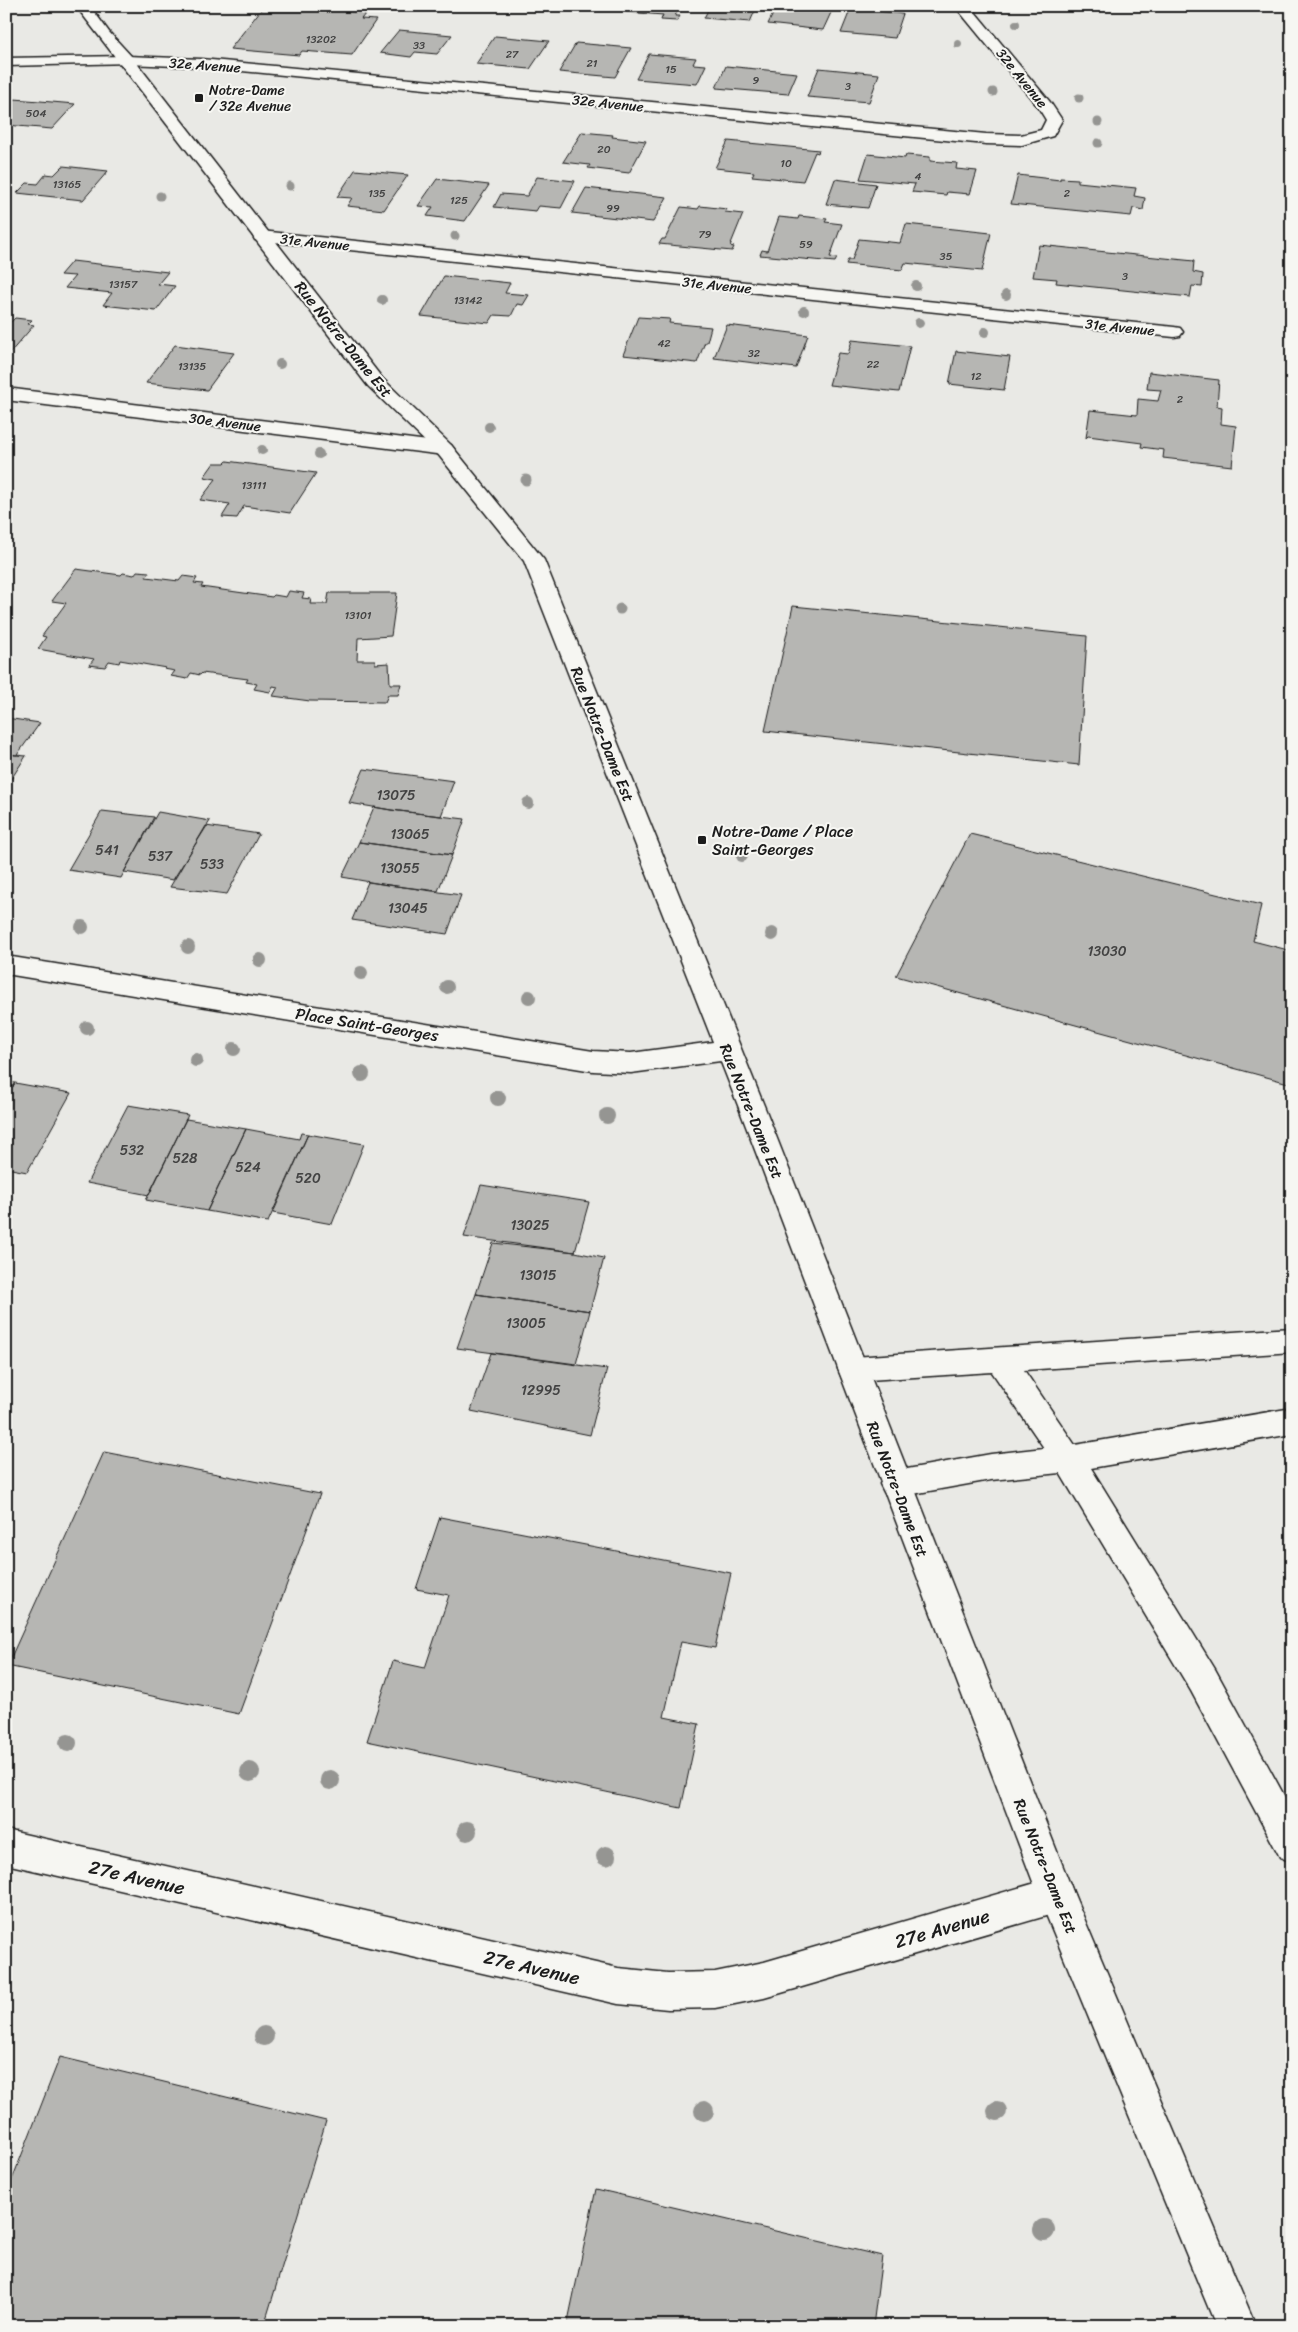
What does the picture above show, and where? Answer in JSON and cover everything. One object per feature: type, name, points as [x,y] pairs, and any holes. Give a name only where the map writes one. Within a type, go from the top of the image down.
[{"type":"street","name":"Rue Notre-Dame Est","points":[[82,6],[104,35],[127,60],[375,382],[444,449],[534,560],[728,1050],[1056,1895],[1236,2326]]},
{"type":"street","name":"32e Avenue","points":[[6,62],[127,60],[201,63],[986,139],[1022,140],[1047,133],[1054,120],[1045,105],[962,6]]},
{"type":"street","name":"31e Avenue","points":[[261,236],[1174,332]]},
{"type":"street","name":"30e Avenue","points":[[6,394],[444,449]]},
{"type":"street","name":"Place Saint-Georges","points":[[6,965],[593,1062],[631,1063],[728,1050]]},
{"type":"street","points":[[852,1369],[1292,1340]]},
{"type":"street","points":[[1000,1359],[1068,1459],[1203,1680],[1292,1845]]},
{"type":"street","points":[[896,1484],[991,1467],[1068,1459],[1292,1421]]},
{"type":"street","name":"27e Avenue","points":[[6,1847],[618,1986],[668,1991],[715,1990],[764,1980],[1056,1895]]},
{"type":"building","points":[[264,6],[292,6],[366,13],[361,19],[376,20],[352,55],[302,51],[299,55],[230,49]]},
{"type":"building","points":[[562,6],[602,6],[600,10]]},
{"type":"building","points":[[629,6],[680,6],[675,16],[680,16],[677,21],[661,20],[663,15],[626,12]]},
{"type":"building","points":[[702,6],[757,6],[750,22],[704,18],[708,10],[701,10]]},
{"type":"building","points":[[777,6],[834,6],[823,30],[768,24]]},
{"type":"building","points":[[851,8],[903,14],[895,38],[841,33]]},
{"type":"building","points":[[399,30],[452,35],[437,54],[415,52],[411,57],[380,53]]},
{"type":"building","points":[[495,36],[549,41],[530,69],[476,64]]},
{"type":"building","points":[[576,43],[631,48],[615,77],[559,72]]},
{"type":"building","points":[[649,54],[696,58],[693,64],[706,65],[697,84],[636,79]]},
{"type":"building","points":[[726,66],[797,73],[788,94],[716,88]]},
{"type":"building","points":[[819,68],[879,74],[869,102],[807,97]]},
{"type":"building","points":[[14,99],[75,104],[52,129],[6,125],[6,107]]},
{"type":"building","points":[[582,132],[646,141],[629,173],[588,168],[590,165],[563,162]]},
{"type":"building","points":[[728,141],[819,150],[818,153],[815,152],[803,181],[752,176],[754,172],[715,168]]},
{"type":"building","points":[[868,154],[905,158],[906,155],[930,157],[930,161],[957,163],[956,169],[977,171],[970,194],[947,192],[946,195],[912,192],[915,184],[860,179]]},
{"type":"building","points":[[63,166],[108,171],[83,200],[17,193],[27,183],[38,184],[46,174],[54,175]]},
{"type":"building","points":[[355,170],[408,175],[384,210],[347,206],[352,198],[337,197]]},
{"type":"building","points":[[1018,175],[1060,180],[1060,178],[1078,179],[1078,182],[1136,188],[1134,196],[1145,198],[1143,210],[1133,208],[1131,216],[1011,204]]},
{"type":"building","points":[[537,177],[575,181],[561,208],[539,206],[536,211],[494,207],[501,194],[527,196]]},
{"type":"building","points":[[437,179],[489,185],[465,221],[427,216],[433,207],[418,206]]},
{"type":"building","points":[[835,179],[876,184],[868,208],[826,204]]},
{"type":"building","points":[[586,188],[667,197],[653,222],[572,213]]},
{"type":"building","points":[[700,206],[727,209],[725,212],[743,214],[730,246],[734,247],[732,251],[659,244],[662,239],[665,239],[681,207],[698,209]]},
{"type":"building","points":[[799,216],[827,219],[825,222],[842,224],[830,257],[837,258],[835,262],[760,255],[762,250],[767,251],[779,217],[798,219]]},
{"type":"building","points":[[906,224],[991,233],[982,271],[905,263],[902,270],[846,264],[848,260],[852,260],[859,239],[900,243]]},
{"type":"building","points":[[1039,245],[1194,261],[1193,272],[1203,274],[1202,287],[1192,286],[1190,297],[1056,283],[1057,279],[1033,277]]},
{"type":"building","points":[[72,261],[168,272],[158,284],[175,286],[156,311],[103,305],[112,293],[65,288],[75,276],[60,275]]},
{"type":"building","points":[[444,276],[510,283],[505,293],[529,295],[523,305],[517,304],[511,316],[494,315],[489,323],[421,316]]},
{"type":"building","points":[[638,317],[670,319],[669,323],[711,327],[707,342],[705,342],[697,363],[623,355]]},
{"type":"building","points":[[15,318],[32,320],[28,324],[34,325],[9,354],[6,354],[6,321],[11,322]]},
{"type":"building","points":[[727,325],[808,335],[796,368],[714,358]]},
{"type":"building","points":[[852,340],[910,346],[899,392],[829,385],[838,353],[848,354]]},
{"type":"building","points":[[175,345],[234,353],[207,390],[146,383]]},
{"type":"building","points":[[956,351],[1010,357],[1004,390],[949,384]]},
{"type":"building","points":[[1149,372],[1219,380],[1217,406],[1222,407],[1221,424],[1236,426],[1232,466],[1163,458],[1164,450],[1141,447],[1142,443],[1088,436],[1086,438],[1090,410],[1137,415],[1138,399],[1158,401],[1161,390],[1147,389]]},
{"type":"building","points":[[227,461],[316,473],[290,513],[244,506],[237,518],[222,517],[230,504],[200,500],[216,479],[204,477],[214,463],[225,463]]},
{"type":"building","points":[[76,569],[121,575],[123,573],[134,575],[137,571],[149,572],[146,577],[179,581],[183,576],[197,578],[194,583],[203,584],[201,587],[272,597],[274,595],[286,597],[289,591],[304,593],[302,598],[311,599],[310,604],[327,604],[329,593],[397,593],[391,636],[358,638],[357,660],[375,660],[375,664],[389,663],[390,684],[401,684],[398,695],[388,695],[385,702],[310,701],[273,696],[278,687],[273,686],[270,692],[254,689],[257,684],[246,682],[248,679],[191,673],[187,679],[171,676],[175,671],[164,669],[166,668],[120,660],[119,663],[109,661],[105,667],[89,665],[94,659],[38,649],[46,637],[42,636],[66,603],[52,601]]},
{"type":"building","points":[[793,606],[1087,636],[1079,765],[765,731]]},
{"type":"building","points":[[6,718],[40,723],[17,755],[6,754]]},
{"type":"building","points":[[6,754],[26,756],[6,787]]},
{"type":"building","points":[[364,769],[454,781],[441,816],[349,803]]},
{"type":"building","points":[[374,807],[465,819],[452,855],[359,842]]},
{"type":"building","points":[[102,811],[154,817],[121,878],[68,870]]},
{"type":"building","points":[[158,812],[210,821],[173,880],[124,872]]},
{"type":"building","points":[[206,826],[259,834],[227,894],[170,887]]},
{"type":"building","points":[[970,834],[1261,905],[1253,941],[1292,951],[1292,1084],[896,976]]},
{"type":"building","points":[[359,842],[452,855],[438,891],[342,877]]},
{"type":"building","points":[[368,882],[461,895],[447,934],[352,920]]},
{"type":"building","points":[[8,1082],[15,1083],[6,1098],[6,1085]]},
{"type":"building","points":[[15,1083],[71,1093],[27,1172],[6,1168],[6,1098]]},
{"type":"building","points":[[128,1105],[188,1115],[149,1195],[87,1183]]},
{"type":"building","points":[[186,1119],[246,1129],[207,1211],[146,1200]]},
{"type":"building","points":[[246,1129],[299,1139],[301,1133],[308,1134],[268,1222],[207,1211]]},
{"type":"building","points":[[308,1134],[364,1144],[332,1224],[273,1213]]},
{"type":"building","points":[[481,1185],[589,1202],[575,1252],[464,1237]]},
{"type":"building","points":[[493,1243],[575,1252],[604,1258],[590,1311],[476,1294]]},
{"type":"building","points":[[476,1294],[590,1311],[576,1364],[457,1348]]},
{"type":"building","points":[[491,1353],[607,1369],[590,1435],[471,1411]]},
{"type":"building","points":[[104,1452],[320,1494],[239,1714],[7,1666]]},
{"type":"building","points":[[440,1517],[731,1573],[715,1648],[681,1642],[664,1717],[699,1724],[681,1808],[367,1741],[393,1661],[425,1668],[449,1595],[416,1589]]},
{"type":"building","points":[[60,2057],[326,2121],[264,2326],[6,2326],[6,2195]]},
{"type":"building","points":[[596,2189],[882,2256],[873,2326],[567,2326]]},
{"type":"place","name":"Notre-Dame / 32e Avenue","points":[[199,98]]},
{"type":"place","name":"Notre-Dame / Place Saint-Georges","points":[[702,840]]}]
